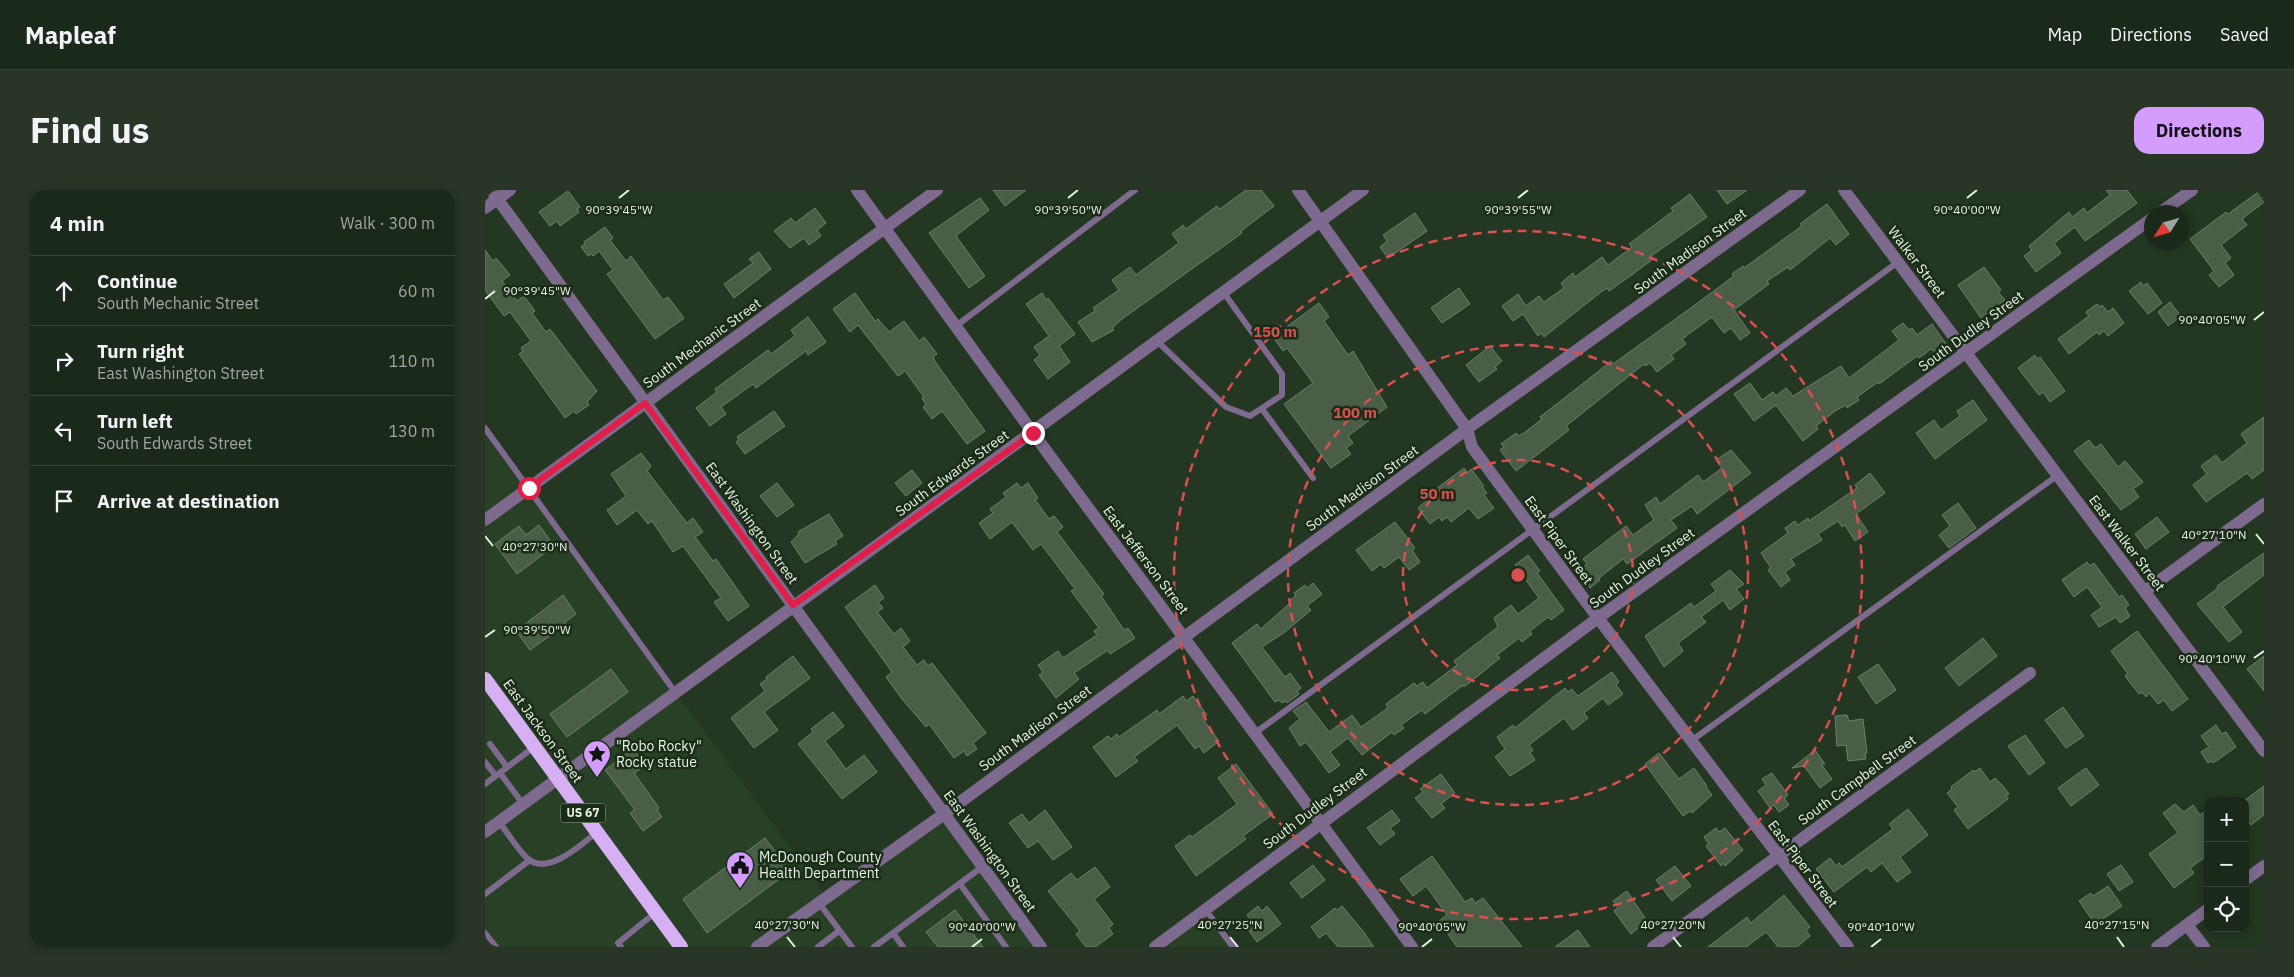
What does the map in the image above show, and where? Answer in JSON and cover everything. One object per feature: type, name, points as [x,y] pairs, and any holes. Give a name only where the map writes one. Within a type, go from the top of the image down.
[{"type":"highway","name":"East Jackson Street","points":[[485,679],[681,947]]},
{"type":"street","points":[[485,208],[494,194],[510,190]]},
{"type":"street","name":"East Jefferson Street","points":[[857,190],[1033,433],[1413,947]]},
{"type":"street","name":"South Mechanic Street","points":[[485,520],[937,190]]},
{"type":"street","name":"East Piper Street","points":[[1298,190],[1467,429],[1472,447],[1597,618],[1847,947]]},
{"type":"street","name":"South Edwards Street","points":[[485,832],[793,605],[1158,342],[1363,190]]},
{"type":"street","name":"South Madison Street","points":[[757,947],[944,814],[1467,429],[1800,190]]},
{"type":"street","name":"Walker Street","points":[[1844,190],[1966,353]]},
{"type":"street","points":[[2171,205],[2192,190]]},
{"type":"street","name":"East Washington Street","points":[[494,194],[1041,947]]},
{"type":"street","name":"South Dudley Street","points":[[1155,947],[1597,618],[2144,224]]},
{"type":"street","name":"East Walker Street","points":[[1966,353],[2264,751]]},
{"type":"street","points":[[2145,591],[2264,504]]},
{"type":"street","name":"South Campbell Street","points":[[1653,947],[2030,672]]},
{"type":"street","points":[[2249,877],[2264,866]]},
{"type":"street","points":[[2157,947],[2204,912]]},
{"type":"street","points":[[2187,925],[2204,947]]},
{"type":"lane","points":[[956,326],[1135,190]]},
{"type":"lane","points":[[1255,733],[1898,262]]},
{"type":"lane","points":[[1158,342],[1226,407],[1250,416],[1262,410],[1282,395],[1282,374],[1224,292]]},
{"type":"lane","points":[[1262,410],[1313,478]]},
{"type":"lane","points":[[485,428],[675,692]]},
{"type":"lane","points":[[1691,741],[2058,476]]},
{"type":"lane","points":[[490,744],[507,767]]},
{"type":"lane","points":[[485,784],[534,747]]},
{"type":"lane","points":[[485,762],[523,804]]},
{"type":"lane","points":[[499,822],[530,860],[543,863],[560,860],[597,832]]},
{"type":"lane","points":[[485,894],[530,860]]},
{"type":"lane","points":[[874,947],[982,867]]},
{"type":"lane","points":[[960,884],[1006,947]]},
{"type":"lane","points":[[819,903],[851,947]]},
{"type":"lane","points":[[1205,909],[1233,947]]},
{"type":"lane","points":[[621,947],[618,943],[656,912]]},
{"type":"lane","points":[[818,947],[839,931]]},
{"type":"lane","points":[[485,932],[496,947]]},
{"type":"lane","points":[[893,933],[903,947]]},
{"type":"shaded area","points":[[485,428],[675,692],[827,897],[944,814],[1041,947],[496,947],[485,933]]},
{"type":"shaded area","points":[[1205,909],[1233,947],[1155,947]]},
{"type":"building","points":[[993,190],[1026,190],[1005,206]]},
{"type":"building","points":[[1246,190],[1261,190],[1274,206],[1241,231],[1242,233],[1122,319],[1112,328],[1114,330],[1092,342],[1078,322],[1095,311],[1093,308],[1119,290],[1112,280],[1130,267],[1136,275],[1179,243],[1172,234],[1183,225],[1186,229],[1217,206],[1220,209]]},
{"type":"building","points":[[1717,190],[1747,190],[1727,204]]},
{"type":"building","points":[[2106,190],[2127,190],[2137,203],[2085,241],[2075,227],[2054,243],[2061,253],[2036,272],[2024,256],[2032,250],[2029,246],[2069,212],[2072,217],[2084,208],[2087,213],[2110,195]]},
{"type":"building","points":[[2261,190],[2264,190],[2264,202],[2242,219],[2247,225],[2221,245],[2231,258],[2225,263],[2234,275],[2219,287],[2209,275],[2214,271],[2190,239],[2226,212],[2228,214]]},
{"type":"building","points":[[568,191],[580,207],[577,209],[579,212],[560,226],[557,221],[550,226],[539,212]]},
{"type":"building","points":[[1690,194],[1707,217],[1651,256],[1653,259],[1609,291],[1607,288],[1601,292],[1544,337],[1541,333],[1538,336],[1523,314],[1513,321],[1502,306],[1518,294],[1526,306],[1539,296],[1544,302],[1564,288],[1561,283],[1573,273],[1575,277],[1602,257],[1608,265],[1632,247],[1629,244],[1673,211],[1671,208]]},
{"type":"building","points":[[980,198],[989,210],[956,236],[985,276],[969,288],[929,233]]},
{"type":"building","points":[[1827,204],[1849,234],[1836,245],[1830,238],[1790,270],[1788,267],[1767,281],[1769,284],[1734,310],[1750,333],[1740,340],[1731,328],[1724,333],[1712,317],[1682,339],[1686,344],[1671,355],[1674,359],[1657,372],[1650,363],[1645,366],[1644,364],[1566,426],[1569,430],[1516,471],[1500,450],[1504,447],[1501,444],[1516,433],[1518,436],[1524,433],[1542,419],[1540,417],[1611,361],[1613,364],[1688,310],[1734,276],[1732,274],[1743,266],[1744,268],[1802,226],[1800,224]]},
{"type":"building","points":[[815,208],[826,223],[817,230],[821,236],[809,245],[804,238],[790,248],[774,231],[791,218],[795,223]]},
{"type":"building","points":[[1415,213],[1427,231],[1388,258],[1380,247],[1387,241],[1383,235]]},
{"type":"building","points":[[605,227],[613,238],[610,240],[626,261],[631,256],[663,300],[668,297],[684,318],[655,339],[607,274],[613,270],[599,251],[593,256],[591,254],[588,256],[581,247],[585,244],[584,242]]},
{"type":"building","points":[[485,250],[493,261],[496,258],[510,275],[502,281],[517,301],[524,296],[535,311],[532,313],[546,332],[550,329],[597,391],[587,402],[589,405],[576,414],[574,411],[565,418],[519,354],[523,351],[521,348],[531,341],[510,312],[504,316],[485,290]]},
{"type":"building","points":[[759,252],[771,269],[734,298],[724,284],[753,263],[749,259]]},
{"type":"building","points":[[1984,267],[2001,290],[1998,292],[2005,300],[1981,318],[1958,285]]},
{"type":"building","points":[[2141,282],[2143,286],[2147,283],[2162,303],[2148,314],[2129,291]]},
{"type":"building","points":[[1459,288],[1470,304],[1442,323],[1431,308]]},
{"type":"building","points":[[855,293],[875,321],[878,319],[889,332],[904,321],[919,341],[924,337],[937,354],[933,357],[936,363],[985,431],[967,444],[942,411],[932,419],[923,407],[926,405],[922,398],[924,397],[905,371],[898,376],[858,325],[850,332],[833,309]]},
{"type":"building","points":[[1042,293],[1046,300],[1048,298],[1075,334],[1059,346],[1070,362],[1048,379],[1034,360],[1040,355],[1034,347],[1049,336],[1026,304]]},
{"type":"building","points":[[2170,302],[2181,316],[2168,326],[2158,312]]},
{"type":"building","points":[[1319,303],[1329,317],[1324,321],[1348,355],[1353,351],[1387,407],[1348,436],[1353,443],[1346,448],[1351,454],[1331,468],[1284,404],[1313,383],[1287,348],[1283,351],[1273,337]]},
{"type":"building","points":[[2097,304],[2100,307],[2102,305],[2108,312],[2113,308],[2124,323],[2108,336],[2104,331],[2099,335],[2097,332],[2069,354],[2058,339],[2089,316],[2086,312]]},
{"type":"building","points":[[808,317],[826,342],[808,355],[806,351],[756,388],[753,384],[721,407],[726,414],[710,426],[696,408],[717,392],[715,389],[768,350],[771,354],[795,336],[791,330]]},
{"type":"building","points":[[1903,323],[1909,330],[1912,328],[1917,335],[1932,324],[1951,351],[1941,357],[1931,349],[1919,358],[1917,356],[1879,384],[1878,382],[1857,397],[1859,400],[1847,408],[1846,405],[1835,411],[1816,426],[1818,429],[1803,441],[1776,405],[1754,421],[1734,394],[1750,383],[1762,400],[1773,392],[1776,396],[1786,388],[1793,396],[1841,366],[1849,378],[1899,340],[1892,331]]},
{"type":"building","points":[[1490,346],[1502,361],[1495,367],[1497,369],[1479,382],[1466,365]]},
{"type":"building","points":[[2035,355],[2037,359],[2040,357],[2065,391],[2050,402],[2043,392],[2039,395],[2018,368]]},
{"type":"building","points":[[1973,400],[1987,420],[1935,459],[1916,433],[1934,420],[1941,430],[1960,416],[1957,411]]},
{"type":"building","points":[[774,411],[785,426],[745,454],[736,442],[739,440],[737,437]]},
{"type":"building","points":[[2264,417],[2264,470],[2252,479],[2247,473],[2206,502],[2193,485],[2207,474],[2201,466],[2216,455],[2222,463],[2247,443],[2241,434]]},
{"type":"building","points":[[2089,440],[2095,448],[2101,444],[2118,467],[2125,461],[2143,482],[2133,489],[2139,497],[2121,510],[2074,451]]},
{"type":"building","points":[[1731,450],[1751,473],[1697,514],[1692,506],[1671,520],[1677,528],[1627,564],[1623,559],[1599,578],[1600,580],[1590,588],[1577,572],[1587,564],[1583,559],[1626,526],[1633,535],[1654,520],[1645,505],[1656,497],[1660,504],[1698,475],[1703,482],[1722,468],[1716,460]]},
{"type":"building","points":[[641,453],[651,466],[647,471],[687,523],[693,518],[703,532],[695,537],[713,561],[716,559],[749,606],[728,621],[714,602],[721,598],[683,546],[673,552],[652,521],[648,524],[637,510],[617,525],[607,510],[626,496],[611,474]]},
{"type":"building","points":[[1464,468],[1467,473],[1471,469],[1484,486],[1482,487],[1487,493],[1484,495],[1494,508],[1478,519],[1469,508],[1451,522],[1447,517],[1442,521],[1439,517],[1430,524],[1418,508],[1426,501],[1424,498]]},
{"type":"building","points":[[912,470],[922,483],[906,496],[895,483]]},
{"type":"building","points":[[1870,473],[1885,493],[1856,514],[1868,532],[1855,541],[1845,525],[1842,527],[1838,521],[1818,534],[1822,540],[1791,559],[1795,565],[1785,572],[1790,580],[1781,587],[1768,570],[1771,568],[1761,553],[1788,533],[1785,528],[1795,521],[1798,525],[1808,518],[1809,521],[1857,488],[1855,485]]},
{"type":"building","points":[[777,483],[794,505],[777,517],[760,496]]},
{"type":"building","points":[[1017,483],[1021,488],[1028,483],[1038,498],[1035,500],[1049,519],[1054,516],[1063,527],[1057,532],[1104,594],[1101,596],[1124,630],[1128,628],[1135,638],[1110,654],[1108,650],[1074,673],[1079,679],[1056,698],[1039,675],[1043,672],[1038,665],[1058,651],[1063,658],[1097,635],[1094,631],[1099,628],[1071,591],[1075,589],[1041,544],[1033,550],[1012,522],[990,539],[979,523],[993,513],[990,509],[1006,497],[1003,493]]},
{"type":"building","points":[[1958,503],[1976,528],[1949,548],[1939,535],[1950,526],[1942,515]]},
{"type":"building","points":[[829,514],[843,536],[835,541],[837,544],[805,563],[791,542],[799,534],[798,532]]},
{"type":"building","points":[[2157,517],[2169,532],[2146,549],[2135,534]]},
{"type":"building","points":[[1395,522],[1415,548],[1412,550],[1420,562],[1409,570],[1399,557],[1384,568],[1381,564],[1372,571],[1356,550]]},
{"type":"building","points":[[539,525],[554,546],[517,574],[495,544],[519,526],[526,535]]},
{"type":"building","points":[[2264,553],[2264,575],[2223,607],[2242,632],[2229,642],[2197,604],[2218,588],[2217,586]]},
{"type":"building","points":[[1528,555],[1540,571],[1537,573],[1564,610],[1551,620],[1548,617],[1530,631],[1532,634],[1522,642],[1519,638],[1497,655],[1500,658],[1464,687],[1463,685],[1425,714],[1422,710],[1401,725],[1404,728],[1394,735],[1392,732],[1362,755],[1348,738],[1330,752],[1340,765],[1329,773],[1306,742],[1300,746],[1289,728],[1300,719],[1293,711],[1306,702],[1329,732],[1352,715],[1361,727],[1388,708],[1386,704],[1414,683],[1417,686],[1423,682],[1427,688],[1457,665],[1454,661],[1498,627],[1494,618],[1511,605],[1518,614],[1539,598],[1515,565]]},
{"type":"building","points":[[2087,562],[2090,566],[2094,563],[2119,597],[2122,595],[2129,605],[2125,608],[2130,616],[2120,623],[2116,617],[2099,627],[2091,615],[2102,607],[2087,587],[2074,597],[2062,580]]},
{"type":"building","points":[[1730,570],[1744,584],[1736,589],[1744,599],[1730,610],[1723,600],[1701,617],[1706,622],[1678,643],[1683,651],[1664,667],[1645,636],[1691,603],[1694,607],[1716,591],[1711,584]]},
{"type":"building","points":[[1313,583],[1322,594],[1307,606],[1311,610],[1285,632],[1262,647],[1285,677],[1290,673],[1301,688],[1297,691],[1299,694],[1287,703],[1285,701],[1282,703],[1279,700],[1275,702],[1232,643],[1257,624],[1261,629],[1290,603],[1289,601],[1296,596],[1294,593],[1305,585],[1307,588]]},
{"type":"building","points":[[875,585],[884,598],[878,602],[883,608],[877,612],[894,634],[901,628],[910,641],[903,647],[917,665],[924,660],[928,666],[932,663],[986,733],[973,743],[977,749],[967,756],[964,751],[954,758],[929,724],[926,727],[902,699],[886,677],[892,672],[845,607]]},
{"type":"building","points":[[563,595],[576,614],[565,622],[566,624],[530,650],[516,631]]},
{"type":"building","points":[[2137,631],[2188,699],[2172,711],[2164,700],[2158,704],[2149,693],[2146,697],[2142,692],[2139,694],[2125,676],[2128,674],[2111,651]]},
{"type":"building","points":[[1983,638],[1997,656],[1959,686],[1945,668]]},
{"type":"building","points":[[793,656],[810,678],[764,712],[778,730],[754,748],[731,718],[765,691],[760,684]]},
{"type":"building","points":[[2264,656],[2264,691],[2247,669]]},
{"type":"building","points":[[1878,664],[1896,690],[1876,704],[1858,677]]},
{"type":"building","points":[[611,669],[628,692],[567,737],[550,714]]},
{"type":"building","points":[[1612,672],[1619,682],[1616,685],[1623,694],[1608,705],[1603,698],[1584,713],[1588,718],[1573,730],[1564,718],[1529,745],[1533,750],[1530,753],[1535,760],[1510,776],[1495,757],[1505,749],[1497,737],[1513,725],[1515,728],[1565,688],[1568,692],[1572,689],[1578,696]]},
{"type":"building","points":[[1183,696],[1186,701],[1193,696],[1207,715],[1202,718],[1219,741],[1204,753],[1199,746],[1195,749],[1177,725],[1134,757],[1138,761],[1116,777],[1093,747],[1108,736],[1111,739],[1117,734],[1119,737],[1157,710],[1159,714]]},
{"type":"building","points":[[2063,707],[2084,736],[2066,748],[2045,720]]},
{"type":"building","points":[[833,712],[844,726],[825,741],[846,769],[864,755],[877,772],[842,799],[798,744],[813,732],[811,729]]},
{"type":"building","points":[[1847,715],[1849,721],[1863,719],[1866,759],[1848,761],[1846,745],[1837,746],[1835,716]]},
{"type":"building","points":[[2216,725],[2222,734],[2226,732],[2236,747],[2213,763],[2211,761],[2208,763],[2201,752],[2209,747],[2201,736]]},
{"type":"building","points":[[2025,735],[2045,763],[2029,775],[2008,746]]},
{"type":"building","points":[[633,749],[645,766],[634,773],[659,808],[657,810],[662,817],[643,831],[630,813],[635,810],[605,770]]},
{"type":"building","points":[[1815,750],[1825,764],[1821,764],[1832,779],[1820,788],[1804,766],[1792,768]]},
{"type":"building","points":[[1659,753],[1679,779],[1694,768],[1712,795],[1692,813],[1690,811],[1683,816],[1645,764]]},
{"type":"building","points":[[1236,764],[1273,814],[1243,836],[1246,839],[1196,876],[1175,846],[1190,835],[1192,837],[1237,804],[1218,778]]},
{"type":"building","points":[[1980,768],[1990,782],[1995,778],[2009,794],[2006,796],[2008,799],[1968,829],[1954,810],[1958,807],[1947,793],[1952,789],[1951,787],[1973,770],[1974,772]]},
{"type":"building","points":[[2086,768],[2099,785],[2071,806],[2058,788]]},
{"type":"building","points":[[1772,773],[1788,795],[1784,798],[1789,805],[1779,812],[1774,805],[1770,808],[1758,791],[1766,785],[1762,779]]},
{"type":"building","points":[[1441,774],[1455,793],[1441,804],[1445,808],[1432,818],[1415,798],[1423,792],[1420,789]]},
{"type":"building","points":[[2264,786],[2264,815],[2251,825],[2249,822],[2249,797]]},
{"type":"building","points":[[2175,804],[2184,812],[2193,805],[2200,815],[2204,812],[2204,858],[2190,868],[2194,873],[2174,888],[2149,854],[2178,833],[2163,813]]},
{"type":"building","points":[[1908,809],[1928,835],[1900,857],[1911,872],[1897,882],[1882,863],[1871,872],[1867,867],[1834,892],[1816,869],[1830,858],[1836,866],[1839,863],[1842,867],[1893,829],[1889,824]]},
{"type":"building","points":[[1045,810],[1072,847],[1053,860],[1038,841],[1028,848],[1009,823],[1022,814],[1029,823]]},
{"type":"building","points":[[1392,810],[1400,821],[1390,828],[1395,834],[1380,845],[1367,828]]},
{"type":"building","points":[[1716,828],[1719,832],[1725,828],[1743,850],[1725,866],[1724,863],[1721,866],[1706,846],[1709,844],[1704,837]]},
{"type":"building","points":[[765,838],[790,871],[707,933],[683,899]]},
{"type":"building","points":[[1432,856],[1465,902],[1472,898],[1475,903],[1483,898],[1522,947],[1457,947],[1439,921],[1447,915],[1426,886],[1413,896],[1400,879]]},
{"type":"building","points":[[1313,865],[1325,880],[1302,898],[1290,883]]},
{"type":"building","points":[[2121,865],[2133,882],[2119,891],[2107,874]]},
{"type":"building","points":[[1675,866],[1691,886],[1672,901],[1656,880]]},
{"type":"building","points":[[1095,867],[1110,887],[1094,899],[1113,924],[1109,928],[1113,934],[1095,947],[1086,947],[1076,934],[1080,931],[1048,891],[1071,873],[1077,880]]},
{"type":"building","points":[[2108,886],[2122,906],[2095,924],[2079,901],[2091,893],[2093,896]]},
{"type":"building","points":[[1627,891],[1647,921],[1631,934],[1614,911],[1618,907],[1613,901]]},
{"type":"building","points":[[1784,895],[1810,927],[1806,930],[1810,936],[1797,947],[1778,947],[1766,932],[1746,947],[1708,947],[1747,917],[1751,923]]},
{"type":"building","points":[[1258,906],[1262,911],[1267,906],[1281,924],[1257,942],[1244,924],[1250,919],[1247,915]]},
{"type":"building","points":[[1342,906],[1374,947],[1338,947],[1326,933],[1319,938],[1311,927],[1335,908],[1337,910]]},
{"type":"building","points":[[955,910],[983,947],[938,947],[926,932]]},
{"type":"building","points":[[1578,930],[1590,947],[1555,947]]},
{"type":"place","name":"\"Robo Rocky\" Rocky statue","points":[[597,778]]},
{"type":"place","name":"McDonough County Health Department","points":[[740,889]]},
{"type":"route","points":[[529,488],[645,403],[793,605],[1033,433]]}]
